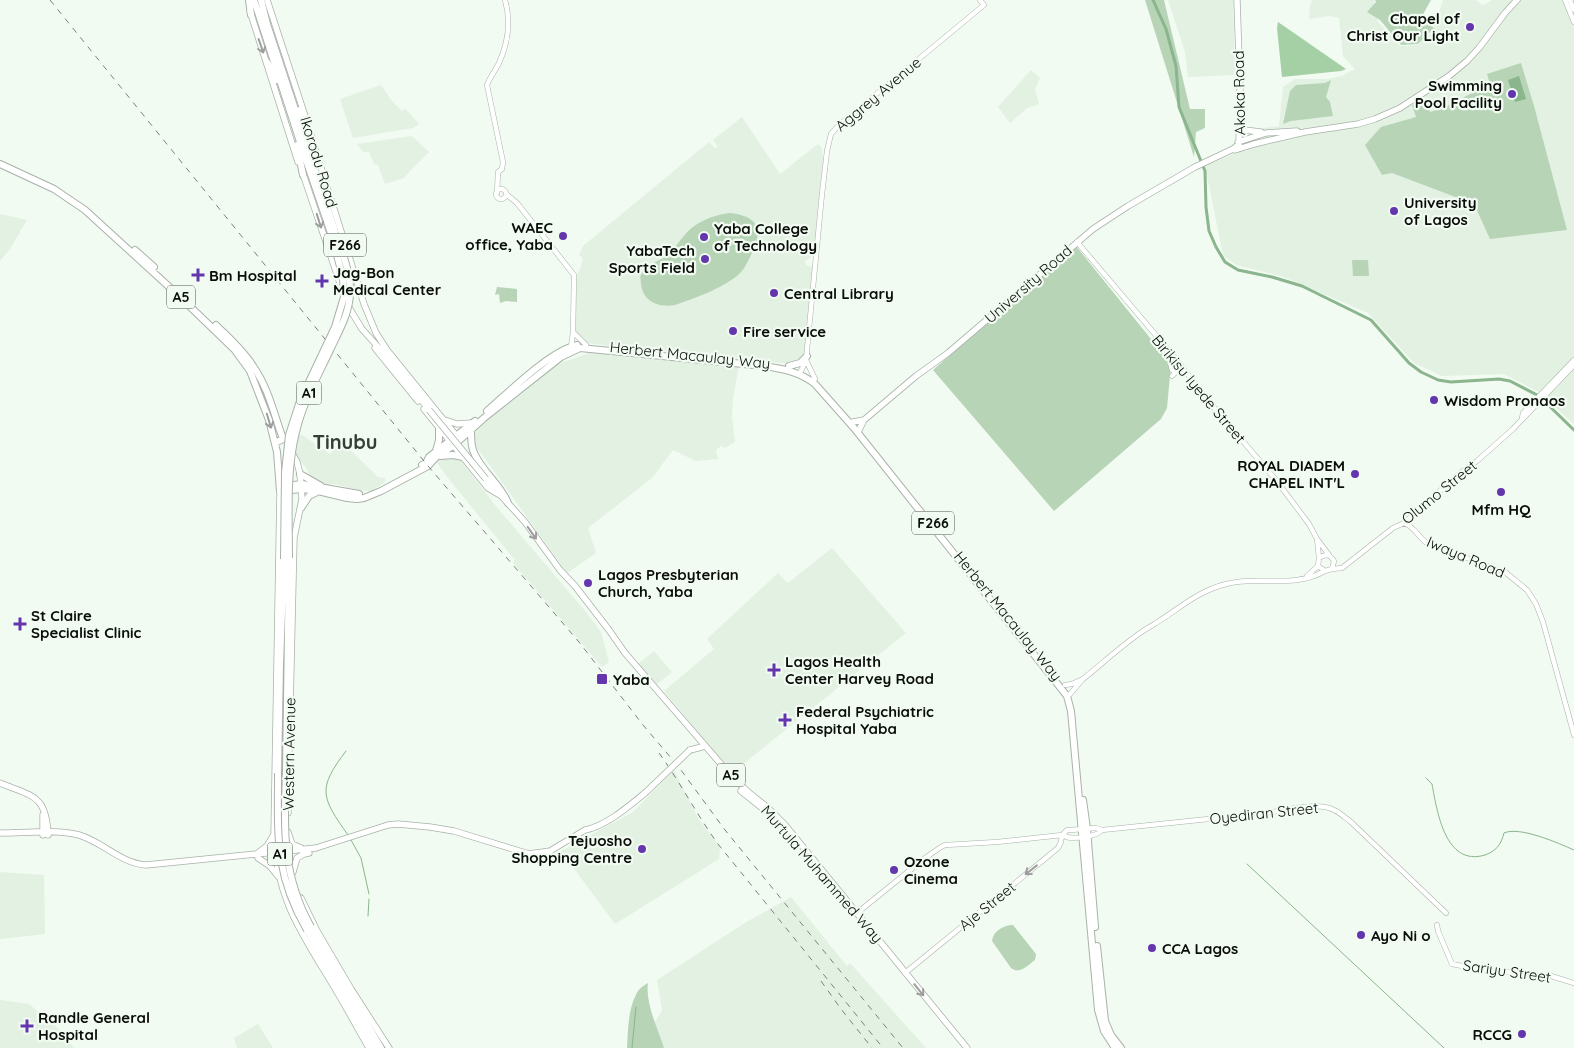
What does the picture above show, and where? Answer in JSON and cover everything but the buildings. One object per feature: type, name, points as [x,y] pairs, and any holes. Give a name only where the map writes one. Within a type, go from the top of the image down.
[{"type":"highway","points":[[248,0],[251,15]]},
{"type":"highway","name":"Ikorodu Road","points":[[254,0],[322,210],[334,235]]},
{"type":"highway","name":"Ikorodu Road","points":[[261,0],[334,235],[342,269],[344,297],[335,327],[300,401],[289,435],[285,472],[286,559]]},
{"type":"highway","points":[[267,62],[285,96]]},
{"type":"highway","points":[[288,88],[311,136]]},
{"type":"highway","points":[[290,110],[303,175]]},
{"type":"highway","name":"A5","points":[[0,162],[54,185],[88,207],[143,256],[233,342],[255,368],[264,386],[283,439]]},
{"type":"highway","name":"A5","points":[[0,162],[54,189],[85,210],[234,349],[250,371],[264,405],[275,443],[279,488]]},
{"type":"highway","name":"Herbert Macaulay Way","points":[[458,438],[472,423],[552,357],[571,347],[586,345],[789,366],[815,379],[853,422],[1070,694],[1074,710],[1085,833],[1098,1010],[1104,1031],[1114,1048]]},
{"type":"highway","name":"Herbert Macaulay Way","points":[[458,438],[471,430],[561,357],[580,348],[764,366],[793,371],[816,384],[854,428],[1065,693],[1071,711],[1103,1009],[1109,1030],[1121,1048]]},
{"type":"highway","points":[[789,366],[800,363],[806,358]]},
{"type":"highway","points":[[436,454],[439,428]]},
{"type":"highway","points":[[471,430],[472,447],[476,456],[502,491],[508,503]]},
{"type":"highway","points":[[279,488],[302,487],[321,489],[347,498],[364,498],[426,467],[436,454],[458,438]]},
{"type":"highway","points":[[275,443],[283,439]]},
{"type":"highway","points":[[436,454],[464,457]]},
{"type":"highway","points":[[300,474],[321,489]]},
{"type":"highway","points":[[301,508],[309,496],[321,489]]},
{"type":"highway","name":"Western Avenue","points":[[286,559],[284,623],[278,664],[287,858],[296,894],[309,929],[335,986],[354,1019],[375,1048]]},
{"type":"highway","points":[[284,623],[289,639],[289,655]]},
{"type":"highway","points":[[278,664],[278,646],[284,623]]},
{"type":"highway","name":"Western Avenue","points":[[282,773],[289,655],[284,623]]},
{"type":"highway","name":"Western Avenue","points":[[309,929],[368,1021],[381,1048]]},
{"type":"highway","points":[[335,986],[354,1019]]},
{"type":"highway","points":[[349,990],[368,1021]]},
{"type":"main road","name":"Ikorodu Road","points":[[267,0],[364,304],[376,333],[441,417]]},
{"type":"main road","name":"Akoka Road","points":[[1203,164],[1238,146],[1240,128],[1235,0]]},
{"type":"main road","points":[[1235,0],[1238,138]]},
{"type":"main road","points":[[1203,164],[1231,146],[1238,138],[1358,121],[1373,117],[1397,106],[1462,61],[1512,0]]},
{"type":"main road","points":[[1219,156],[1254,144],[1305,132],[1358,124],[1400,108],[1467,62],[1504,12],[1517,0]]},
{"type":"main road","name":"Ikorodu Road","points":[[251,15],[342,292],[356,320],[375,348],[397,371]]},
{"type":"main road","points":[[1240,128],[1266,133]]},
{"type":"main road","points":[[1273,140],[1270,134],[1274,132]]},
{"type":"main road","points":[[1238,138],[1246,144],[1254,144]]},
{"type":"main road","name":"University Road","points":[[864,420],[916,376],[948,353],[1077,242],[1120,210],[1203,164]]},
{"type":"main road","points":[[342,292],[349,296],[355,293],[358,284]]},
{"type":"main road","points":[[347,304],[348,300],[355,297],[364,304]]},
{"type":"main road","points":[[397,371],[501,495]]},
{"type":"main road","name":"F266","points":[[397,371],[451,443]]},
{"type":"main road","points":[[441,417],[446,421],[457,424],[472,423]]},
{"type":"main road","points":[[441,417],[458,438]]},
{"type":"main road","points":[[853,422],[864,420]]},
{"type":"main road","points":[[859,430],[864,420]]},
{"type":"main road","name":"Western Avenue","points":[[283,439],[295,456],[302,487],[301,508],[295,529],[284,623]]},
{"type":"main road","name":"A5","points":[[451,443],[488,488],[501,495]]},
{"type":"main road","name":"Western Avenue","points":[[279,488],[284,623]]},
{"type":"main road","name":"Murtula Muhammed Way","points":[[501,495],[525,522],[560,570],[575,586],[626,653],[727,771],[785,825],[967,1048]]},
{"type":"main road","points":[[626,653],[640,674],[746,796],[785,825]]},
{"type":"main road","name":"Western Avenue","points":[[289,655],[288,832],[292,872],[310,918],[349,990]]},
{"type":"main road","name":"Western Avenue","points":[[278,664],[274,834],[279,878],[292,916],[317,961],[335,986]]},
{"type":"main road","points":[[0,834],[46,834],[74,837],[90,842],[120,861],[130,865],[154,868],[249,855],[324,850],[388,825],[398,824],[430,827],[461,833],[522,853],[534,854],[550,851],[585,830],[616,816],[645,793],[690,750],[696,739]]},
{"type":"main road","points":[[690,750],[702,747]]},
{"type":"main road","points":[[0,784],[24,793],[40,802],[47,818],[46,834]]},
{"type":"main road","points":[[288,832],[294,846],[311,851]]},
{"type":"main road","points":[[249,855],[263,850],[274,834]]},
{"type":"main road","points":[[292,872],[297,858],[311,851]]},
{"type":"main road","points":[[190,862],[258,858],[275,854]]},
{"type":"main road","points":[[258,858],[270,866],[279,878]]},
{"type":"main road","name":"Western Avenue","points":[[354,1019],[368,1048]]},
{"type":"main road","name":"Western Avenue","points":[[368,1021],[390,1048]]},
{"type":"street","points":[[505,0],[509,24],[506,43],[499,64],[487,84],[502,162],[502,169],[498,172],[497,178],[497,197],[517,203]]},
{"type":"street","name":"Aggrey Avenue","points":[[806,358],[822,194],[831,134],[839,125],[984,5],[980,0]]},
{"type":"street","points":[[1565,0],[1574,22]]},
{"type":"street","points":[[1570,0],[1574,10]]},
{"type":"street","points":[[497,178],[506,196],[502,199]]},
{"type":"street","points":[[496,193],[501,189],[517,203],[574,275],[571,347]]},
{"type":"street","name":"Birikisu Iyede Street","points":[[1077,242],[1276,480],[1309,524],[1329,555]]},
{"type":"street","points":[[573,332],[586,345]]},
{"type":"street","points":[[1166,349],[1172,370]]},
{"type":"street","points":[[801,371],[806,358]]},
{"type":"street","points":[[806,358],[815,379]]},
{"type":"street","points":[[1543,395],[1574,360]]},
{"type":"street","points":[[1543,395],[1574,364]]},
{"type":"street","points":[[1172,376],[1178,370],[1184,369]]},
{"type":"street","name":"Olumo Street","points":[[1346,565],[1393,528],[1404,522],[1455,477],[1477,462],[1513,429],[1543,395]]},
{"type":"street","name":"Iwaya Road","points":[[1404,522],[1416,530],[1420,538],[1428,544],[1505,572],[1527,590],[1536,604],[1543,622],[1574,735]]},
{"type":"street","name":"Birikisu Iyede Street","points":[[1317,539],[1319,558]]},
{"type":"street","points":[[1303,578],[1318,566],[1319,558],[1324,555],[1329,555],[1341,565],[1346,565]]},
{"type":"street","points":[[1332,569],[1334,561]]},
{"type":"street","points":[[1070,694],[1083,679],[1142,631],[1189,600],[1212,588],[1241,581],[1286,582],[1342,568],[1346,565]]},
{"type":"street","points":[[1318,566],[1324,571]]},
{"type":"street","points":[[1064,685],[1083,679]]},
{"type":"street","name":"Oyediran Street","points":[[1063,835],[1067,830],[1097,835],[1102,830],[1259,814],[1315,806],[1328,807],[1351,822],[1446,913]]},
{"type":"street","points":[[857,913],[941,847],[1063,835],[1070,838],[1085,833]]},
{"type":"street","name":"Aje Street","points":[[905,973],[1058,848],[1063,835]]},
{"type":"street","name":"Sariyu Street","points":[[1437,925],[1452,964],[1491,971],[1551,976],[1574,983]]},
{"type":"shaded area","points":[[1145,0],[1164,0],[1190,109],[1205,109],[1205,128],[1196,132],[1194,157]]},
{"type":"shaded area","points":[[1168,0],[1233,0],[1235,75],[1188,77],[1185,52]]},
{"type":"shaded area","name":"University of Lagos","points":[[1312,0],[1374,0],[1378,22],[1400,46],[1418,45],[1434,28],[1443,0],[1475,0],[1483,5],[1492,0],[1574,0],[1574,424],[1537,391],[1504,374],[1442,376],[1414,363],[1368,313],[1284,277],[1236,265],[1223,255],[1205,166],[1238,152],[1265,144],[1263,128],[1279,126],[1283,87],[1295,79],[1327,79],[1342,76],[1355,69],[1343,56],[1339,18],[1329,16],[1309,19]]},
{"type":"shaded area","points":[[1375,0],[1431,0],[1421,18],[1434,28],[1418,44],[1401,45],[1380,20],[1367,12],[1376,2]]},
{"type":"shaded area","points":[[1278,22],[1346,69],[1282,77]]},
{"type":"shaded area","points":[[1521,63],[1567,230],[1490,239],[1474,204],[1392,173],[1382,175],[1365,145],[1381,127],[1416,117],[1412,105],[1426,100],[1430,112],[1441,109],[1490,84],[1487,74]]},
{"type":"shaded area","points":[[1031,70],[1040,78],[1035,90],[1039,104],[1027,108],[1010,123],[998,107]]},
{"type":"shaded area","points":[[1519,76],[1526,99],[1515,102],[1508,80]]},
{"type":"shaded area","points":[[1331,80],[1326,97],[1330,102],[1333,116],[1291,121],[1283,124],[1290,91],[1296,85],[1325,83]]},
{"type":"shaded area","points":[[381,85],[391,100],[402,111],[405,108],[419,124],[413,128],[353,138],[340,99]]},
{"type":"shaded area","name":"Yaba College of Technology","points":[[742,117],[780,174],[818,144],[822,148],[824,166],[818,229],[811,257],[805,261],[806,265],[815,268],[804,359],[791,364],[654,349],[624,348],[588,343],[583,340],[576,331],[573,317],[578,272],[583,258],[579,255],[583,246],[709,142],[715,148],[718,147],[713,140]]},
{"type":"shaded area","points":[[412,136],[429,152],[404,178],[385,184],[378,165],[374,164],[369,152],[363,152],[357,144]]},
{"type":"shaded area","name":"YabaTech Sports Field","points":[[730,213],[749,218],[757,228],[758,235],[753,250],[746,266],[740,273],[716,289],[675,305],[657,304],[648,299],[644,294],[640,280],[644,269],[668,255],[687,232],[698,223],[717,215]]},
{"type":"shaded area","points":[[0,214],[27,220],[10,249],[0,261]]},
{"type":"shaded area","points":[[1076,246],[1171,364],[1167,408],[1161,419],[1054,511],[933,370]]},
{"type":"shaded area","points":[[1352,260],[1368,260],[1369,276],[1353,276]]},
{"type":"shaded area","points":[[497,287],[517,289],[517,302],[506,301],[500,303],[499,294],[495,295]]},
{"type":"shaded area","points":[[589,353],[645,359],[739,365],[732,417],[735,442],[725,448],[721,446],[716,450],[718,459],[696,461],[673,450],[652,478],[588,528],[596,553],[567,573],[475,445],[474,440],[475,433],[481,425],[553,366]]},
{"type":"shaded area","points":[[302,435],[330,454],[341,441],[378,477],[385,478],[385,482],[371,491],[357,490],[335,484],[313,487],[307,469],[293,453],[296,436]]},
{"type":"shaded area","points":[[446,458],[460,459],[495,505],[586,612],[601,632],[609,662],[602,667],[513,563],[515,560],[435,460]]},
{"type":"shaded area","name":"Lagos Health Center Harvey Road","points":[[832,548],[906,633],[732,773],[664,691],[714,649],[707,639],[778,573],[788,583]]},
{"type":"shaded area","points":[[654,651],[672,672],[656,685],[638,664]]},
{"type":"shaded area","name":"Tejuosho Shopping Centre","points":[[674,770],[698,818],[720,847],[719,859],[615,924],[561,851],[633,812]]},
{"type":"shaded area","points":[[0,872],[44,875],[45,934],[0,939]]},
{"type":"shaded area","points":[[791,897],[847,966],[850,963],[926,1048],[640,1048],[662,1010],[657,980],[748,921]]},
{"type":"shaded area","points":[[1013,925],[1036,954],[1035,960],[1021,970],[1011,968],[992,941],[994,934],[999,929]]},
{"type":"shaded area","points":[[648,983],[648,999],[664,1048],[627,1048],[632,1004],[638,991]]},
{"type":"shaded area","name":"Randle General Hospital","points":[[0,1000],[29,1004],[62,1032],[74,1048],[0,1048]]},
{"type":"shaded area","points":[[258,1024],[273,1048],[237,1048],[234,1038]]},
{"type":"waterway","points":[[1153,0],[1166,29],[1176,66],[1179,107],[1205,171],[1209,231],[1225,262],[1238,270],[1302,286],[1371,320],[1409,363],[1421,372],[1438,380],[1451,382],[1499,379],[1510,381],[1539,396],[1574,430]]},
{"type":"waterway","points":[[346,751],[330,775],[326,793],[332,811],[348,835]]},
{"type":"waterway","points":[[1426,778],[1432,784],[1440,821],[1445,834],[1452,845],[1461,853],[1471,857],[1485,855],[1498,847],[1504,833],[1511,831],[1539,836],[1574,850]]},
{"type":"waterway","points":[[351,840],[361,858],[369,894]]},
{"type":"waterway","points":[[1247,864],[1444,1048]]},
{"type":"waterway","points":[[368,916],[369,899]]},
{"type":"waterway","points":[[632,1048],[636,1007]]},
{"type":"railway","points":[[50,0],[428,466],[579,642],[643,725],[678,766],[725,830],[903,1048]]},
{"type":"railway","points":[[659,753],[718,844],[883,1048]]},
{"type":"railway","points":[[821,981],[872,1048]]},
{"type":"place","name":"Chapel of Christ Our Light","points":[[1470,27]]},
{"type":"place","name":"Swimming Pool Facility","points":[[1512,94]]},
{"type":"place","name":"University of Lagos","points":[[1394,211]]},
{"type":"place","name":"WAEC office, Yaba","points":[[563,236]]},
{"type":"place","name":"Yaba College of Technology","points":[[704,237]]},
{"type":"place","name":"YabaTech Sports Field","points":[[705,259]]},
{"type":"place","name":"Bm Hospital","points":[[198,275]]},
{"type":"place","name":"Jag-Bon Medical Center","points":[[322,281]]},
{"type":"place","name":"Central Library","points":[[774,293]]},
{"type":"place","name":"Fire service","points":[[733,331]]},
{"type":"place","name":"Wisdom Pronaos","points":[[1434,400]]},
{"type":"place","name":"ROYAL DIADEM CHAPEL INT'L","points":[[1355,474]]},
{"type":"place","name":"Mfm HQ","points":[[1501,492]]},
{"type":"place","name":"Lagos Presbyterian Church, Yaba","points":[[588,583]]},
{"type":"place","name":"St Claire Specialist Clinic","points":[[20,624]]},
{"type":"place","name":"Lagos Health Center Harvey Road","points":[[774,670]]},
{"type":"place","name":"Yaba","points":[[602,679]]},
{"type":"place","name":"Federal Psychiatric Hospital Yaba","points":[[785,720]]},
{"type":"place","name":"Tejuosho Shopping Centre","points":[[642,849]]},
{"type":"place","name":"Ozone Cinema","points":[[894,870]]},
{"type":"place","name":"Ayo Ni o","points":[[1361,935]]},
{"type":"place","name":"CCA Lagos","points":[[1152,948]]},
{"type":"place","name":"Randle General Hospital","points":[[27,1026]]},
{"type":"place","name":"RCCG","points":[[1522,1034]]},
{"type":"district","name":"Tinubu","points":[[345,441]]}]
